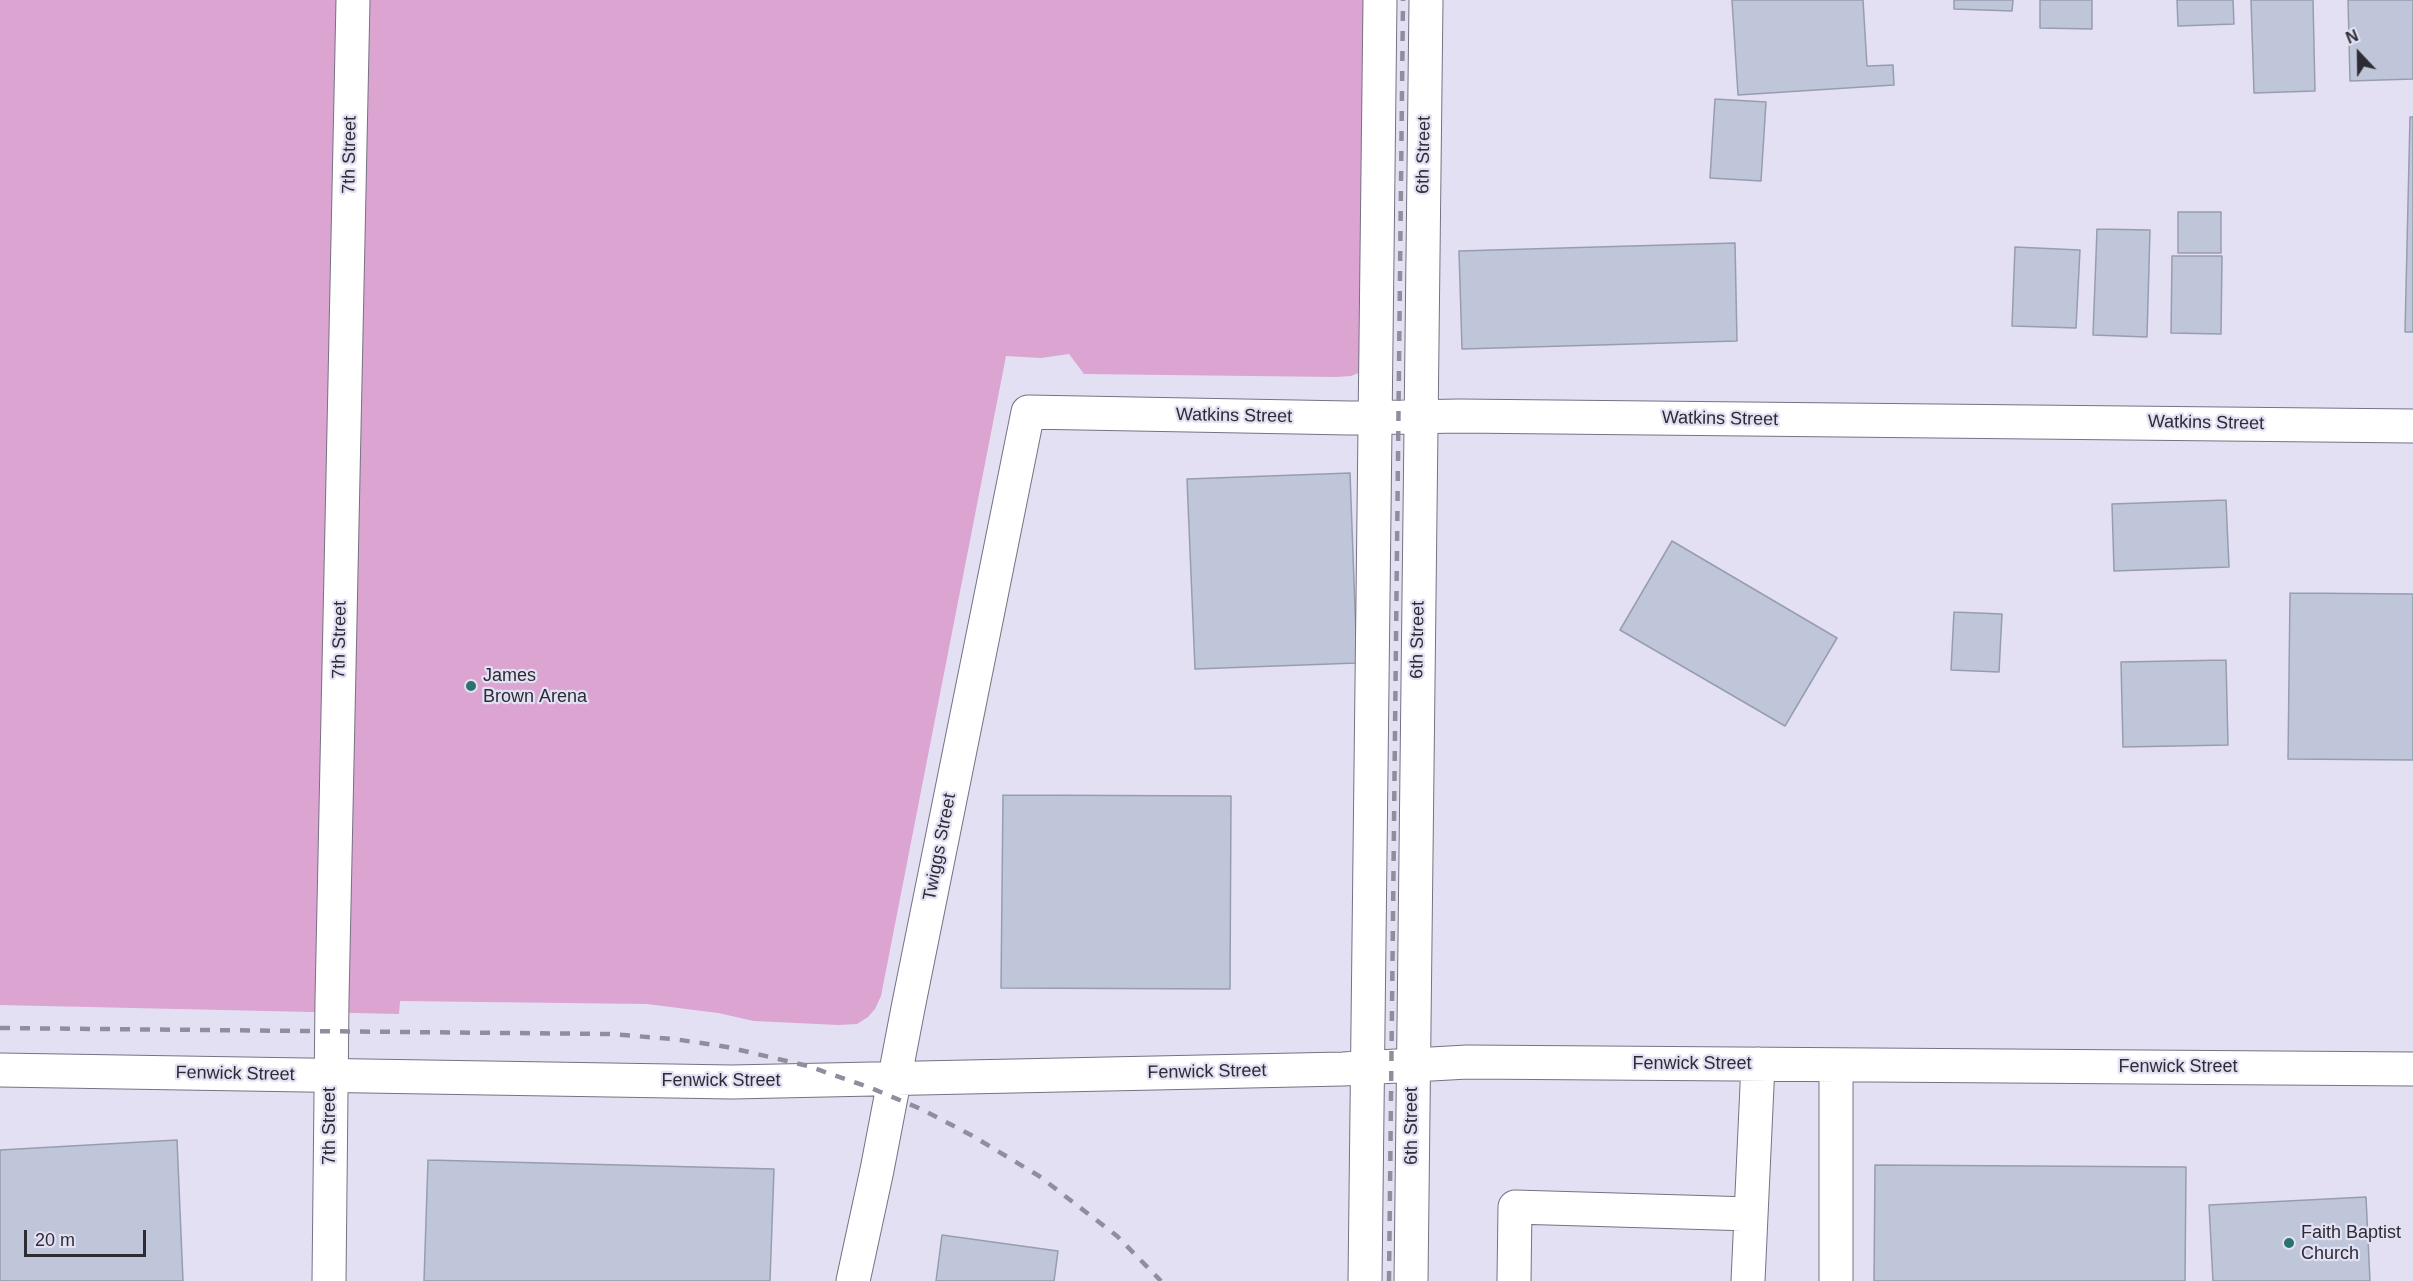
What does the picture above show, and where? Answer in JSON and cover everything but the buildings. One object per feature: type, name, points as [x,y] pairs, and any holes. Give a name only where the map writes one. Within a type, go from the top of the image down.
[{"type":"street","name":"7th Street","points":[[328,1281],[353,0]]},
{"type":"street","points":[[1365,1281],[1380,0]]},
{"type":"street","name":"6th Street","points":[[1411,1281],[1426,0]]},
{"type":"street","name":"Watkins Street","points":[[1028,412],[1376,418],[1460,416],[2413,426]]},
{"type":"street","name":"Twiggs Street","points":[[853,1281],[1028,412]]},
{"type":"street","name":"Fenwick Street","points":[[0,1070],[732,1082],[1367,1068],[1467,1062],[2413,1069]]},
{"type":"street","points":[[1748,1281],[1758,1064]]},
{"type":"street","points":[[1836,1065],[1836,1281]]},
{"type":"street","points":[[1514,1281],[1515,1207],[1751,1214]]},
{"type":"shaded area","name":"James Brown Arena","points":[[0,0],[1372,0],[1363,371],[1351,376],[1336,377],[1084,374],[1069,354],[1041,358],[1006,356],[881,996],[875,1009],[857,1024],[754,1021],[718,1013],[647,1004],[400,1001],[399,1014],[0,1005]]},
{"type":"railway","points":[[1389,1281],[1403,0]]},
{"type":"railway","points":[[0,1028],[609,1034],[674,1039],[727,1047],[808,1066],[871,1088],[921,1109],[971,1135],[1039,1176],[1117,1236],[1161,1281]]},
{"type":"place","name":"James Brown Arena","points":[[471,686]]},
{"type":"place","name":"Faith Baptist Church","points":[[2289,1243]]}]
